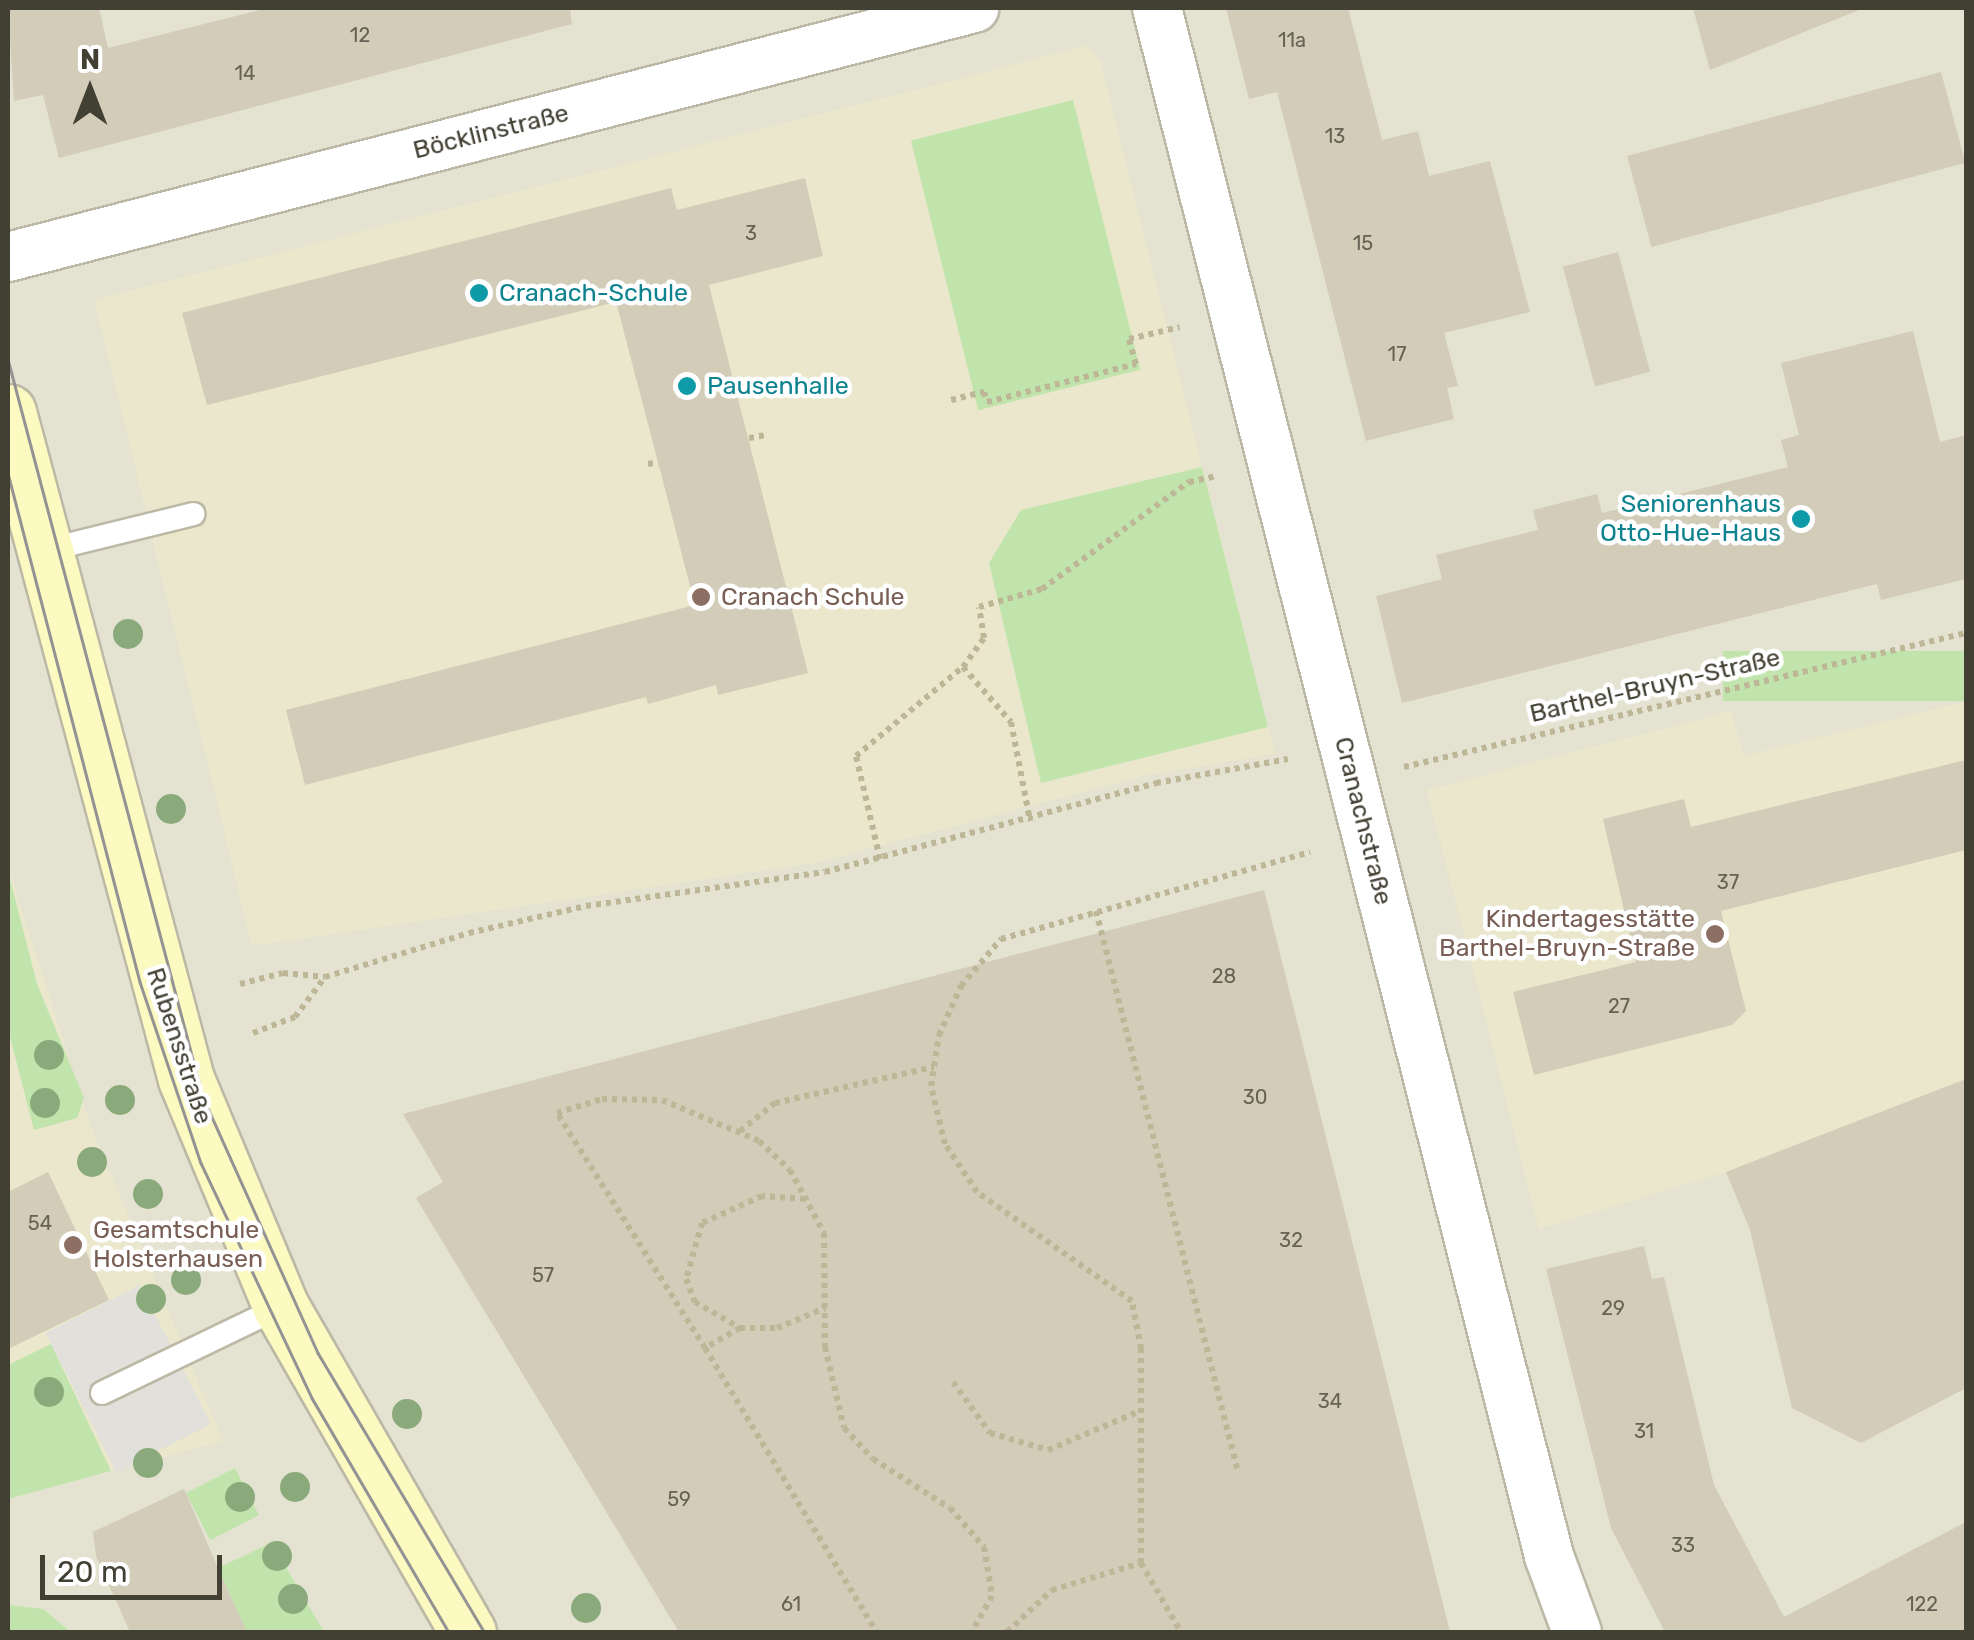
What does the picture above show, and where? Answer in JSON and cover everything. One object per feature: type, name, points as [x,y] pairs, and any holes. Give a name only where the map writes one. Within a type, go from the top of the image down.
[{"type":"main road","name":"Rubensstraße","points":[[8,412],[186,1079],[282,1307],[468,1632]]},
{"type":"street","name":"Böcklinstraße","points":[[8,256],[974,8]]},
{"type":"street","name":"Cranachstraße","points":[[1157,8],[1549,1556],[1577,1632]]},
{"type":"lane","points":[[43,550],[194,514]]},
{"type":"lane","points":[[102,1393],[282,1307]]},
{"type":"path","points":[[951,400],[984,392],[987,402],[1136,364],[1129,339],[1180,327]]},
{"type":"path","points":[[749,438],[766,434]]},
{"type":"path","points":[[648,464],[658,462]]},
{"type":"path","points":[[880,859],[856,756],[963,666],[984,638],[978,607],[1042,589],[1189,482],[1218,476]]},
{"type":"path","name":"Barthel-Bruyn-Straße","points":[[1353,782],[1966,633]]},
{"type":"path","points":[[963,666],[1011,722],[1030,821]]},
{"type":"path","points":[[240,984],[283,973],[325,977],[586,906],[880,859],[1030,821],[1156,782],[1288,759]]},
{"type":"path","points":[[1181,1632],[1141,1563],[1136,1413],[1141,1349],[1132,1301],[977,1192],[945,1144],[934,1067],[961,986],[1001,939],[1310,852]]},
{"type":"path","points":[[1096,910],[1237,1468]]},
{"type":"path","points":[[253,1032],[295,1018],[325,977]]},
{"type":"path","points":[[740,1132],[775,1103],[934,1067]]},
{"type":"path","points":[[876,1632],[705,1348],[557,1113],[602,1099],[662,1100],[740,1132],[790,1170],[824,1233],[825,1308],[844,1428],[872,1459],[950,1508],[984,1547],[992,1596],[972,1632]]},
{"type":"path","points":[[740,1328],[695,1302],[686,1279],[702,1223],[762,1196],[806,1199]]},
{"type":"path","points":[[705,1348],[740,1328],[778,1328],[825,1308]]},
{"type":"path","points":[[953,1382],[990,1433],[1048,1450],[1136,1413]]},
{"type":"path","points":[[1007,1632],[1052,1590],[1141,1563]]},
{"type":"shaded area","points":[[8,8],[1966,8],[1966,1632],[8,1632]]},
{"type":"shaded area","name":"Cranach Schule","points":[[1086,46],[1100,60],[1275,754],[1147,775],[815,863],[252,946],[94,300]]},
{"type":"shaded area","name":"Kindertagesstätte Barthel-Bruyn-Straße","points":[[1966,701],[1966,1079],[1726,1172],[1539,1229],[1427,790],[1731,711],[1744,756]]},
{"type":"shaded area","name":"Gesamtschule Holsterhausen","points":[[8,867],[90,1124],[223,1441],[8,1499]]},
{"type":"shaded area","points":[[140,1285],[211,1424],[116,1472],[46,1333]]},
{"type":"green space","points":[[1073,100],[1140,370],[978,410],[911,140]]},
{"type":"green space","points":[[1202,467],[1268,727],[1041,783],[989,563],[1021,510]]},
{"type":"green space","points":[[1723,651],[1966,651],[1966,701],[1723,701]]},
{"type":"green space","points":[[8,871],[37,984],[84,1098],[77,1118],[34,1130],[8,1029]]},
{"type":"green space","points":[[51,1344],[111,1471],[8,1499],[8,1365]]},
{"type":"green space","points":[[235,1468],[259,1515],[210,1540],[186,1493]]},
{"type":"green space","points":[[273,1542],[324,1632],[247,1632],[218,1568]]},
{"type":"green space","points":[[8,1605],[43,1609],[71,1632],[8,1632]]},
{"type":"building","points":[[8,8],[99,8],[108,48],[268,8],[570,8],[572,24],[59,158],[43,95],[14,101]]},
{"type":"building","points":[[1226,8],[1348,8],[1382,140],[1418,131],[1429,176],[1490,161],[1530,312],[1444,333],[1458,386],[1447,388],[1454,419],[1366,441],[1277,92],[1249,99]]},
{"type":"building","points":[[1693,8],[1859,8],[1859,10],[1710,70]]},
{"type":"building","points":[[1941,72],[1965,163],[1651,247],[1627,156]]},
{"type":"building","points":[[805,178],[823,256],[709,285],[808,673],[718,695],[716,685],[648,704],[646,697],[305,785],[286,710],[695,605],[658,462],[616,302],[207,405],[182,313],[671,188],[677,210]]},
{"type":"building","points":[[1618,252],[1650,372],[1595,387],[1563,267]]},
{"type":"building","name":"Seniorenhaus Otto-Hue-Haus","points":[[1913,331],[1940,442],[1966,435],[1966,579],[1881,600],[1877,584],[1402,703],[1376,596],[1442,579],[1436,555],[1538,530],[1533,510],[1597,494],[1602,513],[1788,467],[1781,440],[1799,435],[1781,363]]},
{"type":"building","points":[[1966,760],[1966,850],[1721,911],[1746,1011],[1732,1025],[1534,1075],[1513,992],[1636,962],[1603,819],[1684,799],[1691,827]]},
{"type":"building","points":[[1264,890],[1450,1632],[679,1632],[416,1198],[443,1182],[403,1114]]},
{"type":"building","points":[[1966,1079],[1966,1388],[1861,1443],[1792,1408],[1750,1230],[1726,1172]]},
{"type":"building","points":[[48,1172],[109,1300],[8,1349],[8,1192]]},
{"type":"building","points":[[1644,1246],[1652,1279],[1664,1277],[1714,1485],[1784,1617],[1966,1522],[1966,1632],[1665,1632],[1611,1528],[1546,1269]]},
{"type":"building","points":[[184,1489],[247,1632],[130,1632],[96,1556],[93,1532]]},
{"type":"tram line","points":[[8,359],[203,1097],[318,1353],[484,1632]]},
{"type":"tram line","points":[[8,473],[140,982],[201,1163],[312,1398],[449,1632]]},
{"type":"place","name":"Cranach-Schule","points":[[479,293]]},
{"type":"place","name":"Pausenhalle","points":[[687,386]]},
{"type":"place","name":"Seniorenhaus Otto-Hue-Haus","points":[[1801,519]]},
{"type":"place","name":"Cranach Schule","points":[[701,597]]},
{"type":"place","name":"Kindertagesstätte Barthel-Bruyn-Straße","points":[[1715,934]]},
{"type":"place","name":"Gesamtschule Holsterhausen","points":[[73,1245]]}]
